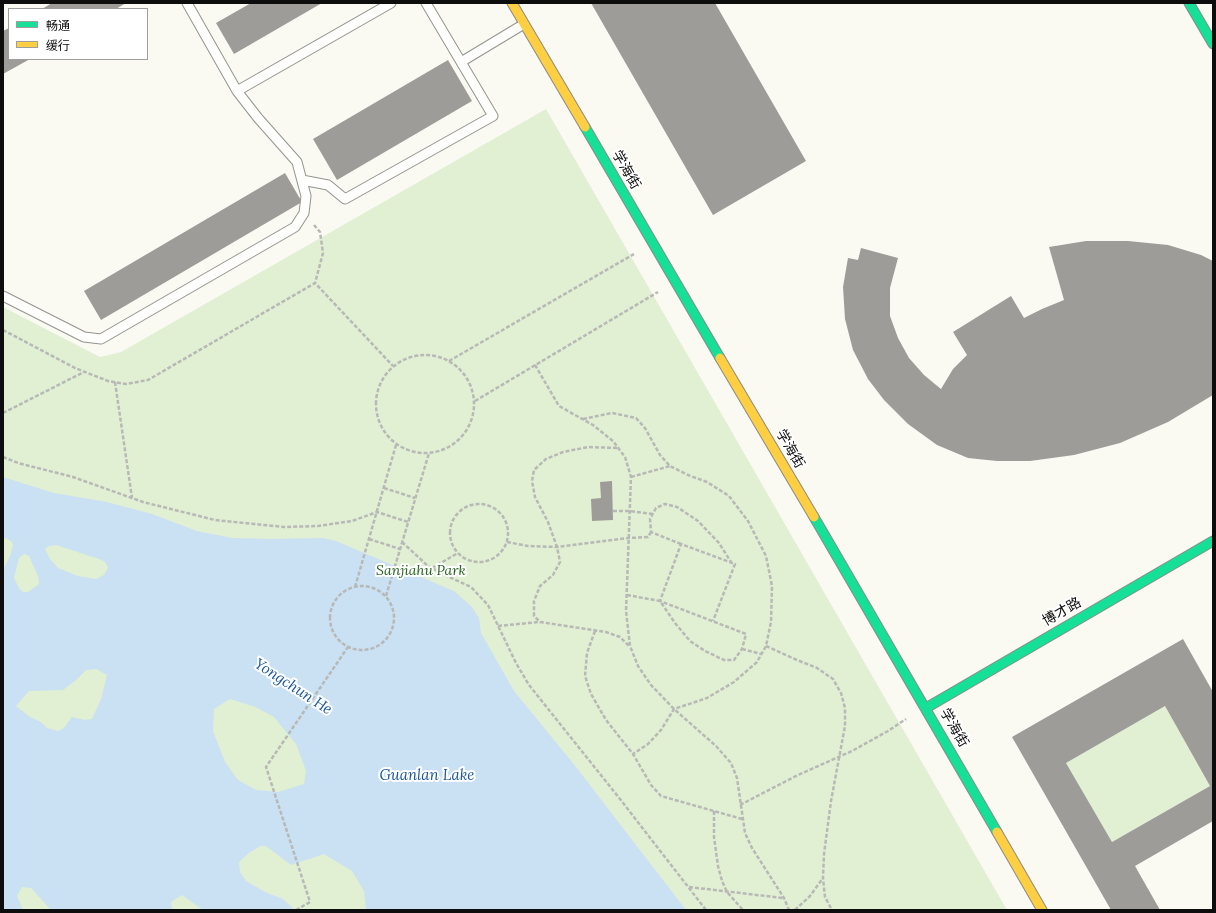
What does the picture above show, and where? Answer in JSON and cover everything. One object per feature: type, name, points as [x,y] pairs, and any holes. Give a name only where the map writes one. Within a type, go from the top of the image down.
[{"type":"street","name":"学海街","points":[[512,3],[926,708],[1042,910]]},
{"type":"street","points":[[1189,3],[1213,44]]},
{"type":"street","name":"博才路","points":[[926,708],[1213,541]]},
{"type":"lane","points":[[3,296],[84,337],[102,338],[295,227],[304,213],[306,196],[297,162],[258,118],[237,91],[187,3]]},
{"type":"lane","points":[[237,91],[391,3]]},
{"type":"lane","points":[[302,180],[328,185],[345,199],[494,116],[460,62],[426,3]]},
{"type":"lane","points":[[460,62],[524,24]]},
{"type":"path","points":[[3,330],[85,372],[108,381],[126,384],[148,380],[315,283],[323,253],[320,232],[304,213]]},
{"type":"path","points":[[450,361],[653,243]]},
{"type":"path","points":[[475,401],[675,282]]},
{"type":"path","points":[[315,283],[393,366]]},
{"type":"path","points":[[424,355],[437,356],[450,361],[460,369],[468,380],[475,401],[472,419],[466,431],[458,441],[447,448],[421,454],[408,451],[396,445],[388,437],[381,427],[375,404],[377,391],[381,380],[393,366],[410,357],[424,355]]},
{"type":"path","points":[[535,365],[559,406],[598,429],[613,441],[625,457],[631,477],[626,611],[630,646],[638,666],[651,685],[674,709],[716,746],[731,764],[737,778],[745,833],[752,848],[784,898],[789,910]]},
{"type":"path","points":[[3,413],[85,372]]},
{"type":"path","points":[[116,382],[132,498]]},
{"type":"path","points":[[582,419],[612,413],[636,418],[645,428],[660,455],[670,466],[707,482],[730,496],[748,521],[766,556],[772,586],[771,622],[766,646],[757,662],[734,682],[707,698],[674,709],[661,730],[648,744],[633,754]]},
{"type":"path","points":[[355,587],[396,445]]},
{"type":"path","points":[[540,622],[534,616],[534,601],[540,586],[552,575],[560,562],[557,547],[548,522],[535,497],[532,481],[534,470],[546,459],[564,452],[588,447],[618,448]]},
{"type":"path","points":[[386,596],[428,453]]},
{"type":"path","points":[[3,457],[18,463],[73,477],[132,498],[216,520],[284,527],[318,526],[346,522],[377,512],[408,522]]},
{"type":"path","points":[[631,477],[670,466]]},
{"type":"path","points":[[384,488],[415,498]]},
{"type":"path","points":[[482,503],[490,505],[498,510],[508,524],[509,534],[507,542],[502,551],[495,558],[485,562],[476,562],[466,559],[452,546],[450,538],[452,520],[457,512],[464,507],[482,503]]},
{"type":"path","points":[[507,542],[528,546],[557,547],[648,537],[651,532],[650,519],[652,514],[656,508],[665,504],[677,506],[698,521],[719,543],[731,563]]},
{"type":"path","points":[[613,511],[630,511],[652,514]]},
{"type":"path","points":[[651,532],[735,564],[713,621]]},
{"type":"path","points":[[369,539],[400,549]]},
{"type":"path","points":[[402,542],[432,568],[446,576],[471,586],[488,605],[528,685],[620,798],[706,910]]},
{"type":"path","points":[[660,601],[681,544]]},
{"type":"path","points":[[432,568],[458,553]]},
{"type":"path","points":[[355,587],[366,587],[377,590],[386,596],[392,606],[394,617],[390,634],[380,644],[368,650],[359,650],[348,647],[335,636],[331,628],[330,618],[332,609],[337,599],[345,591],[355,587]]},
{"type":"path","points":[[627,595],[660,601],[746,634],[742,649],[734,660],[724,660],[705,651],[690,640],[675,624],[660,601]]},
{"type":"path","points":[[498,626],[540,622],[606,632],[620,636],[630,646]]},
{"type":"path","points":[[595,631],[587,653],[585,676],[591,694],[606,720],[633,754],[651,785],[661,796],[742,820]]},
{"type":"path","points":[[766,646],[817,668],[833,679],[841,693],[845,708],[845,726],[826,827],[823,878],[825,897],[832,910]]},
{"type":"path","points":[[296,910],[310,902],[266,767],[348,647]]},
{"type":"path","points":[[742,649],[761,654]]},
{"type":"path","points":[[740,805],[798,775],[840,756],[888,731],[906,719]]},
{"type":"path","points":[[714,811],[714,838],[722,882],[727,892],[743,910]]},
{"type":"path","points":[[795,910],[810,896],[823,878]]},
{"type":"path","points":[[689,887],[784,898]]},
{"type":"green space","name":"Sanjiahu Park","points":[[546,109],[1007,910],[3,910],[3,307],[100,357],[121,352]]},
{"type":"green space","points":[[1165,706],[1210,786],[1112,842],[1066,763]]},
{"type":"water","name":"Guanlan Lake","points":[[3,477],[54,493],[107,502],[152,514],[197,531],[232,538],[323,538],[336,541],[454,591],[472,607],[479,618],[481,633],[514,691],[576,767],[686,910],[366,910],[364,891],[352,871],[324,854],[291,865],[266,846],[260,846],[239,862],[240,872],[246,881],[265,892],[283,899],[295,910],[203,910],[182,895],[171,902],[172,910],[51,910],[31,888],[22,887],[17,896],[24,910],[3,910],[3,570],[13,546],[12,542],[6,538],[3,539]],"holes":[[[56,545],[99,559],[105,562],[108,568],[104,575],[96,579],[78,576],[58,568],[50,559],[45,549],[49,546]],[[24,554],[29,556],[38,576],[39,584],[28,592],[23,592],[19,588],[14,578],[19,558]],[[96,669],[107,675],[101,699],[92,719],[85,720],[72,717],[64,728],[58,731],[47,728],[41,722],[30,717],[16,706],[29,691],[63,690],[86,670]],[[230,699],[255,707],[274,717],[296,744],[306,771],[304,784],[278,792],[256,790],[238,780],[225,762],[213,731],[214,709]]]},
{"type":"building","points":[[52,3],[126,3],[118,8],[44,8]]},
{"type":"building","points":[[251,3],[322,3],[234,54],[216,23]]},
{"type":"building","points":[[591,3],[715,3],[806,161],[713,215]]},
{"type":"building","points":[[8,28],[8,60],[28,60],[3,74],[3,31]]},
{"type":"building","points":[[448,60],[472,101],[337,180],[313,139]]},
{"type":"building","points":[[285,173],[302,202],[101,320],[84,291]]},
{"type":"building","points":[[1086,241],[1128,241],[1168,245],[1201,255],[1213,261],[1213,395],[1168,422],[1120,443],[1074,455],[1030,461],[997,461],[968,458],[937,445],[908,424],[884,400],[868,379],[853,350],[845,319],[843,287],[848,258],[858,260],[861,248],[898,258],[890,288],[890,316],[898,338],[909,358],[924,375],[941,389],[953,369],[967,355],[953,332],[1011,296],[1024,318],[1064,300],[1049,247]]},
{"type":"building","points":[[612,481],[613,520],[592,521],[591,499],[601,498],[600,482]]},
{"type":"building","points":[[1183,639],[1213,692],[1213,821],[1135,866],[1160,910],[1111,910],[1012,737]],"holes":[[[1165,706],[1210,786],[1112,842],[1066,763]]]},
{"type":"traffic: fast","points":[[1189,3],[1213,44]]},
{"type":"traffic: fast","points":[[585,127],[720,358]]},
{"type":"traffic: fast","points":[[814,517],[997,832]]},
{"type":"traffic: fast","points":[[926,708],[1213,541]]},
{"type":"traffic: slow","points":[[512,3],[585,127]]},
{"type":"traffic: slow","points":[[720,358],[814,517]]},
{"type":"traffic: slow","points":[[997,832],[1042,910]]},
{"type":"water label","name":"Yongchun He","points":[[293,687]]}]
